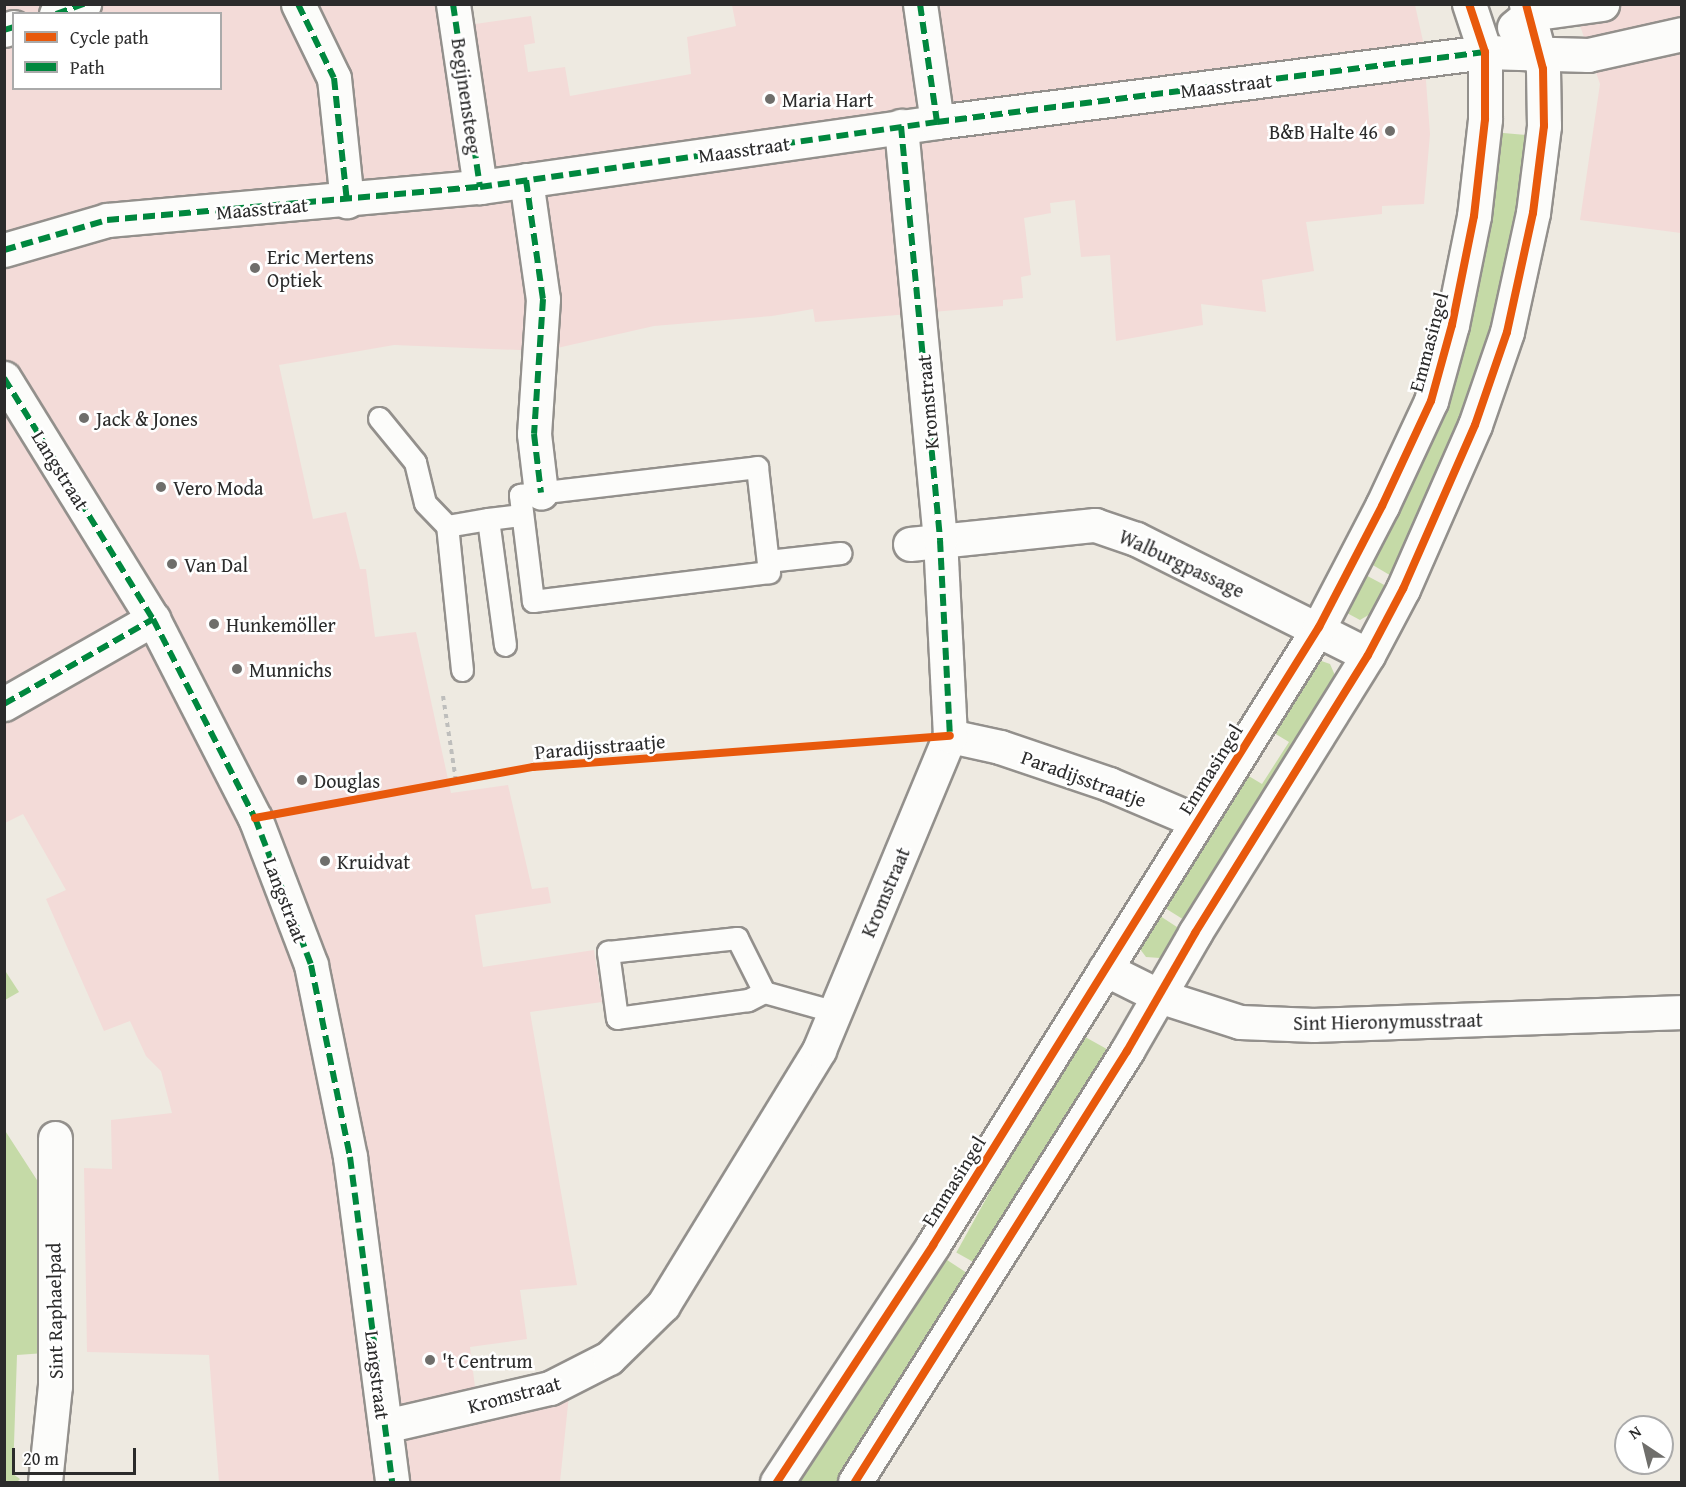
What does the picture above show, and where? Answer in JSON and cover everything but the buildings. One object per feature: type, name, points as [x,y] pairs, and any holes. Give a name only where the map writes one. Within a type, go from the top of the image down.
[{"type":"street","points":[[62,12],[84,4]]},
{"type":"street","points":[[298,4],[334,78],[347,201]]},
{"type":"street","name":"Begijnensteeg","points":[[453,4],[480,187]]},
{"type":"street","points":[[920,4],[937,122]]},
{"type":"street","name":"Emmasingel","points":[[777,1482],[933,1245],[1319,627],[1431,401],[1452,325],[1474,216],[1485,119],[1485,52],[1469,4]]},
{"type":"street","points":[[1485,52],[1528,9],[1602,4]]},
{"type":"street","points":[[855,1482],[1159,996],[1368,655],[1433,523],[1475,425],[1507,332],[1533,213],[1544,126],[1542,54],[1528,9]]},
{"type":"street","name":"Maasstraat","points":[[4,250],[107,220],[347,201],[480,187],[901,126],[1485,52],[1588,55],[1682,34]]},
{"type":"street","name":"Kromstraat","points":[[385,1426],[550,1388],[609,1358],[663,1305],[819,1050],[950,736],[925,542],[901,126]]},
{"type":"street","points":[[526,180],[543,299],[532,504]]},
{"type":"street","name":"Langstraat","points":[[4,378],[153,619],[255,818],[310,965],[350,1157],[392,1482]]},
{"type":"street","name":"Walburgpassage","points":[[925,542],[1095,525],[1136,539],[1319,627],[1368,655]]},
{"type":"street","points":[[4,704],[153,619]]},
{"type":"street","name":"Paradijsstraatje","points":[[950,736],[1000,747],[1109,784],[1196,822]]},
{"type":"street","name":"Sint Hieronymusstraat","points":[[1105,969],[1159,996],[1240,1022],[1682,1012]]},
{"type":"street","name":"Sint Raphaelpad","points":[[45,1482],[55,1386],[56,1138]]},
{"type":"lane","points":[[380,418],[415,462],[425,503],[447,525],[462,670]]},
{"type":"lane","points":[[447,525],[488,519],[532,504],[757,467],[769,572],[533,601],[532,504]]},
{"type":"lane","points":[[488,519],[505,645]]},
{"type":"lane","points":[[768,561],[841,553]]},
{"type":"lane","points":[[764,992],[737,938],[608,952],[617,1018],[748,1000],[764,992],[836,1012]]},
{"type":"path","points":[[445,783],[467,779]]},
{"type":"shaded area","points":[[5,5],[450,5],[454,27],[531,16],[535,43],[524,45],[528,72],[565,67],[570,96],[691,74],[687,37],[736,26],[732,5],[1415,5],[1423,41],[1430,134],[1424,204],[1382,206],[1382,214],[1306,222],[1314,271],[1262,280],[1266,312],[1201,304],[1203,325],[1116,341],[1110,255],[1081,257],[1075,200],[1050,203],[1051,213],[1024,218],[1031,275],[1021,277],[1023,298],[1003,300],[1003,306],[815,322],[813,309],[772,316],[654,326],[544,351],[394,345],[279,365],[313,519],[346,512],[360,569],[366,569],[375,637],[416,632],[451,793],[508,785],[532,889],[548,887],[551,903],[475,915],[483,967],[594,950],[602,1002],[530,1012],[577,1285],[520,1290],[527,1339],[470,1347],[479,1419],[507,1415],[569,1395],[560,1482],[219,1482],[209,1355],[87,1352],[84,1168],[112,1169],[111,1120],[172,1113],[161,1071],[146,1056],[130,1021],[104,1031],[46,899],[66,890],[23,814],[5,823]]},
{"type":"shaded area","points":[[1573,5],[1681,5],[1681,233],[1580,220],[1600,84]]},
{"type":"green space","points":[[1492,132],[1527,135],[1518,226],[1477,382],[1393,577],[1366,561],[1384,526]]},
{"type":"green space","points":[[1360,572],[1388,587],[1377,610],[1360,620],[1347,613],[1345,604]]},
{"type":"green space","points":[[1313,658],[1330,664],[1337,680],[1189,923],[1157,903]],"holes":[[[1274,733],[1289,742],[1262,784],[1247,775]]]},
{"type":"green space","points":[[1151,910],[1183,931],[1171,951],[1160,958],[1146,957],[1137,945]]},
{"type":"green space","points":[[4,969],[19,992],[5,1000],[4,1000]]},
{"type":"green space","points":[[1078,1033],[1110,1051],[989,1270],[956,1253]]},
{"type":"green space","points":[[4,1129],[46,1194],[45,1353],[17,1355],[13,1474],[20,1479],[17,1482],[4,1482]]},
{"type":"green space","points":[[941,1256],[970,1275],[838,1482],[800,1482],[825,1431]]},
{"type":"marked path","points":[[62,12],[84,4]]},
{"type":"marked path","points":[[298,4],[334,78],[347,201]]},
{"type":"marked path","points":[[453,4],[480,187]]},
{"type":"marked path","points":[[920,4],[937,122]]},
{"type":"marked path","points":[[4,30],[12,28]]},
{"type":"marked path","points":[[4,250],[107,220],[480,187],[937,122],[1485,52]]},
{"type":"marked path","points":[[901,126],[940,540],[950,736]]},
{"type":"marked path","points":[[526,180],[543,299],[534,434],[541,493]]},
{"type":"marked path","points":[[4,378],[153,619],[255,818],[311,965],[350,1157],[392,1482]]},
{"type":"marked path","points":[[4,704],[153,619]]},
{"type":"cycle path","points":[[777,1482],[933,1245],[1319,627],[1382,506],[1431,401],[1452,325],[1474,216],[1485,119],[1485,52],[1469,4]]},
{"type":"cycle path","points":[[855,1482],[1127,1051],[1195,933],[1368,655],[1403,589],[1475,425],[1507,332],[1533,213],[1544,126],[1543,69],[1526,4]]},
{"type":"cycle path","points":[[255,818],[533,767],[950,736]]},
{"type":"place","name":"Maria Hart","points":[[770,99]]},
{"type":"place","name":"B&B Halte 46","points":[[1390,131]]},
{"type":"place","name":"Eric Mertens Optiek","points":[[255,268]]},
{"type":"place","name":"Jack & Jones","points":[[84,418]]},
{"type":"place","name":"Vero Moda","points":[[161,487]]},
{"type":"place","name":"Van Dal","points":[[172,564]]},
{"type":"place","name":"Hunkemöller","points":[[214,624]]},
{"type":"place","name":"Munnichs","points":[[237,669]]},
{"type":"place","name":"Douglas","points":[[302,780]]},
{"type":"place","name":"Kruidvat","points":[[325,861]]},
{"type":"place","name":"'t Centrum","points":[[430,1360]]}]
